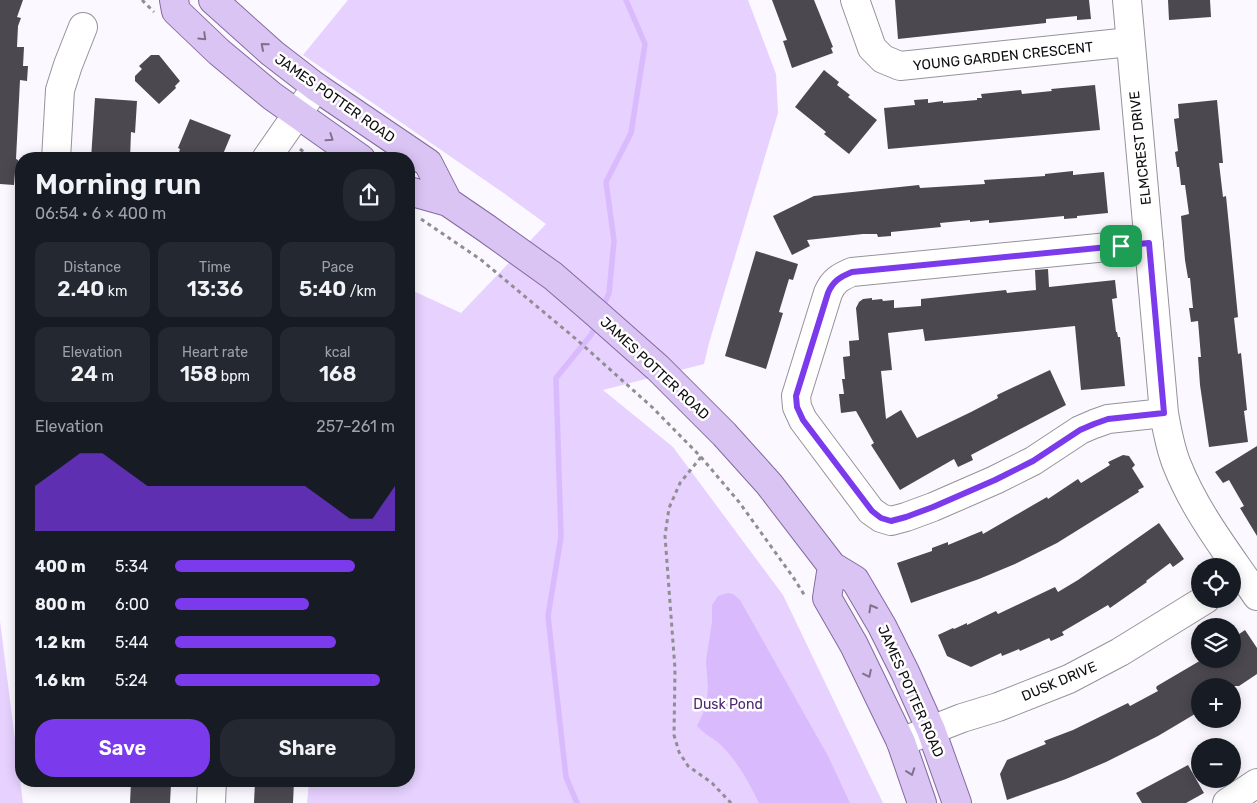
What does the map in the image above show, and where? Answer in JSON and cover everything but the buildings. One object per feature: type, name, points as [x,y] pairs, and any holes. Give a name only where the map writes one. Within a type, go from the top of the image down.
[{"type":"main road","points":[[174,0],[176,12],[219,52],[297,115],[351,152]]},
{"type":"main road","name":"JAMES POTTER ROAD","points":[[213,0],[272,53],[316,87],[412,152]]},
{"type":"main road","name":"JAMES POTTER ROAD","points":[[415,154],[428,163],[448,202],[553,276],[658,368],[724,434],[769,484],[832,566],[855,580],[896,652],[931,730],[957,803]]},
{"type":"main road","name":"JAMES POTTER ROAD","points":[[415,203],[448,202]]},
{"type":"main road","points":[[832,566],[827,598],[854,645],[901,742],[922,803]]},
{"type":"street","name":"YOUNG GARDEN CRESCENT","points":[[855,0],[872,48],[883,59],[900,66],[1130,42]]},
{"type":"street","name":"ELMCREST DRIVE","points":[[1127,0],[1164,413],[1173,453],[1189,493],[1202,516],[1247,580]]},
{"type":"street","points":[[56,152],[60,90],[84,27]]},
{"type":"street","points":[[271,152],[316,87]]},
{"type":"street","points":[[1149,243],[857,271],[841,276],[832,284],[828,293],[796,396],[797,407],[803,420],[872,511],[881,518],[891,521],[933,507],[995,480],[1033,461],[1080,430],[1094,424],[1108,419],[1164,413]]},
{"type":"street","name":"DUSK DRIVE","points":[[901,742],[1069,679],[1120,652],[1191,608]]},
{"type":"street","points":[[1227,803],[1257,783]]},
{"type":"street","points":[[211,803],[212,787]]},
{"type":"path","points":[[415,205],[568,333],[652,407],[701,457],[680,483],[669,508],[665,536],[675,670],[674,736],[678,752],[688,766],[712,783],[731,803]]},
{"type":"green space","name":"Dusk Pond","points":[[348,0],[748,0],[776,74],[778,113],[704,364],[603,390],[673,447],[783,595],[883,803],[307,803],[308,787],[415,787],[415,292],[461,313],[546,224],[303,55]]},
{"type":"green space","points":[[0,621],[15,740],[15,787],[21,787],[23,803],[0,803]]},
{"type":"shaded area","points":[[728,593],[733,594],[740,600],[828,756],[850,803],[759,803],[747,780],[728,752],[697,726],[706,707],[708,687],[706,661],[712,622],[712,605],[718,596]]},
{"type":"waterway","points":[[602,309],[609,293],[614,241],[606,182],[631,133],[645,44],[626,0]]},
{"type":"waterway","points":[[577,803],[566,777],[548,616],[561,537],[556,378],[591,335],[597,323]]},
{"type":"route","points":[[1149,243],[1164,413],[1108,419],[1094,424],[1080,430],[1033,461],[995,480],[906,517],[891,521],[881,518],[872,511],[803,420],[797,407],[796,396],[832,284],[841,276],[852,272],[1121,246],[1149,243]]}]
